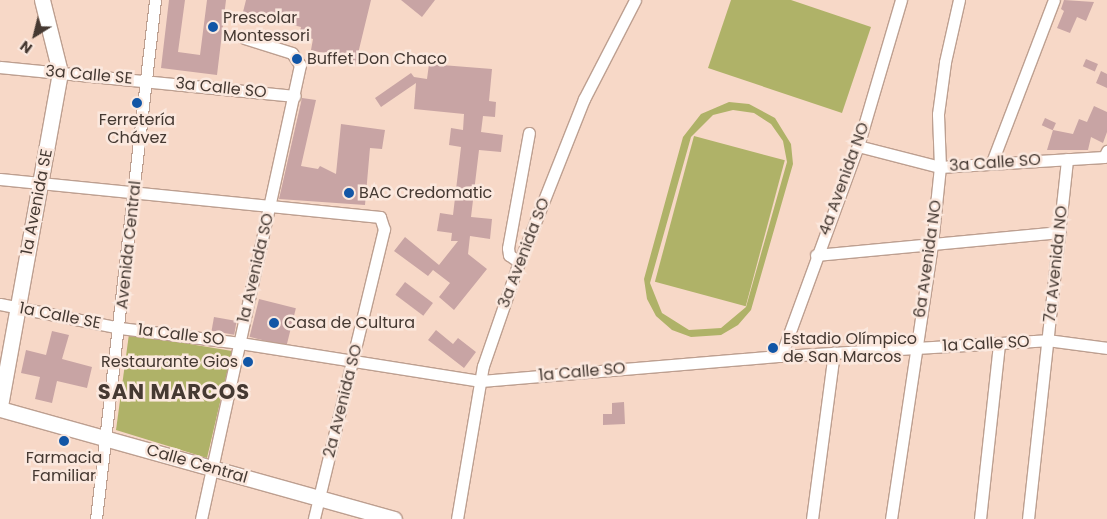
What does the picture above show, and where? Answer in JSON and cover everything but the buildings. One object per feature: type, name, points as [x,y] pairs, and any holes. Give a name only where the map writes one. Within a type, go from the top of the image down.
[{"type":"main road","name":"1a Avenida SE","points":[[0,407],[60,72],[42,0]]},
{"type":"main road","name":"Calle Central","points":[[0,407],[394,519]]},
{"type":"street","name":"Avenida Central","points":[[96,519],[104,438],[120,328],[148,80],[155,0]]},
{"type":"street","name":"3a Avenida SO","points":[[457,519],[483,366],[519,262],[584,99],[635,0]]},
{"type":"street","name":"4a Avenida NO","points":[[781,356],[816,256],[858,146],[901,0]]},
{"type":"street","name":"6a Avenida NO","points":[[891,519],[932,244],[940,167],[938,114],[945,62],[959,0]]},
{"type":"street","points":[[992,162],[1054,0]]},
{"type":"street","name":"1a Avenida SO","points":[[201,519],[295,96],[300,65],[297,56],[244,38]]},
{"type":"street","name":"3a Calle SE","points":[[0,67],[148,80]]},
{"type":"street","name":"3a Calle SO","points":[[148,80],[295,96]]},
{"type":"street","points":[[519,262],[509,255],[508,248],[529,133]]},
{"type":"street","name":"3a Calle SO","points":[[858,146],[940,167],[992,162],[1067,159],[1106,154]]},
{"type":"street","name":"7a Avenida NO","points":[[1028,519],[1067,159]]},
{"type":"street","points":[[0,179],[134,195],[270,208]]},
{"type":"street","name":"2a Avenida SO","points":[[270,208],[380,217],[384,229],[314,519]]},
{"type":"street","points":[[816,256],[1060,232]]},
{"type":"street","name":"1a Calle SE","points":[[0,304],[120,328]]},
{"type":"street","name":"1a Calle SO","points":[[120,328],[240,343],[481,381],[834,352],[1047,340],[1107,348]]},
{"type":"street","points":[[980,519],[999,343]]},
{"type":"street","points":[[812,519],[834,352]]},
{"type":"green space","points":[[731,0],[791,0],[871,27],[842,113],[708,68]]},
{"type":"green space","points":[[729,102],[749,104],[775,118],[791,144],[793,164],[751,310],[738,325],[721,335],[691,337],[672,330],[656,316],[647,299],[644,279],[683,137],[701,114]],"holes":[[[733,110],[754,113],[771,124],[783,141],[787,162],[746,307],[721,328],[689,330],[662,313],[650,283],[691,137],[713,115]]]},
{"type":"green space","points":[[694,136],[785,160],[746,306],[655,282]]},
{"type":"green space","points":[[129,334],[232,351],[207,458],[116,430]]},
{"type":"place","name":"Prescolar Montessori","points":[[213,27]]},
{"type":"place","name":"Buffet Don Chaco","points":[[297,59]]},
{"type":"place","name":"Ferretería Chávez","points":[[137,103]]},
{"type":"place","name":"BAC Credomatic","points":[[349,193]]},
{"type":"place","name":"Casa de Cultura","points":[[274,323]]},
{"type":"place","name":"Estadio Olímpico de San Marcos","points":[[773,348]]},
{"type":"place","name":"Restaurante Gios","points":[[248,362]]},
{"type":"place","name":"Farmacia Familiar","points":[[64,441]]},
{"type":"district","name":"SAN MARCOS","points":[[174,392]]}]
